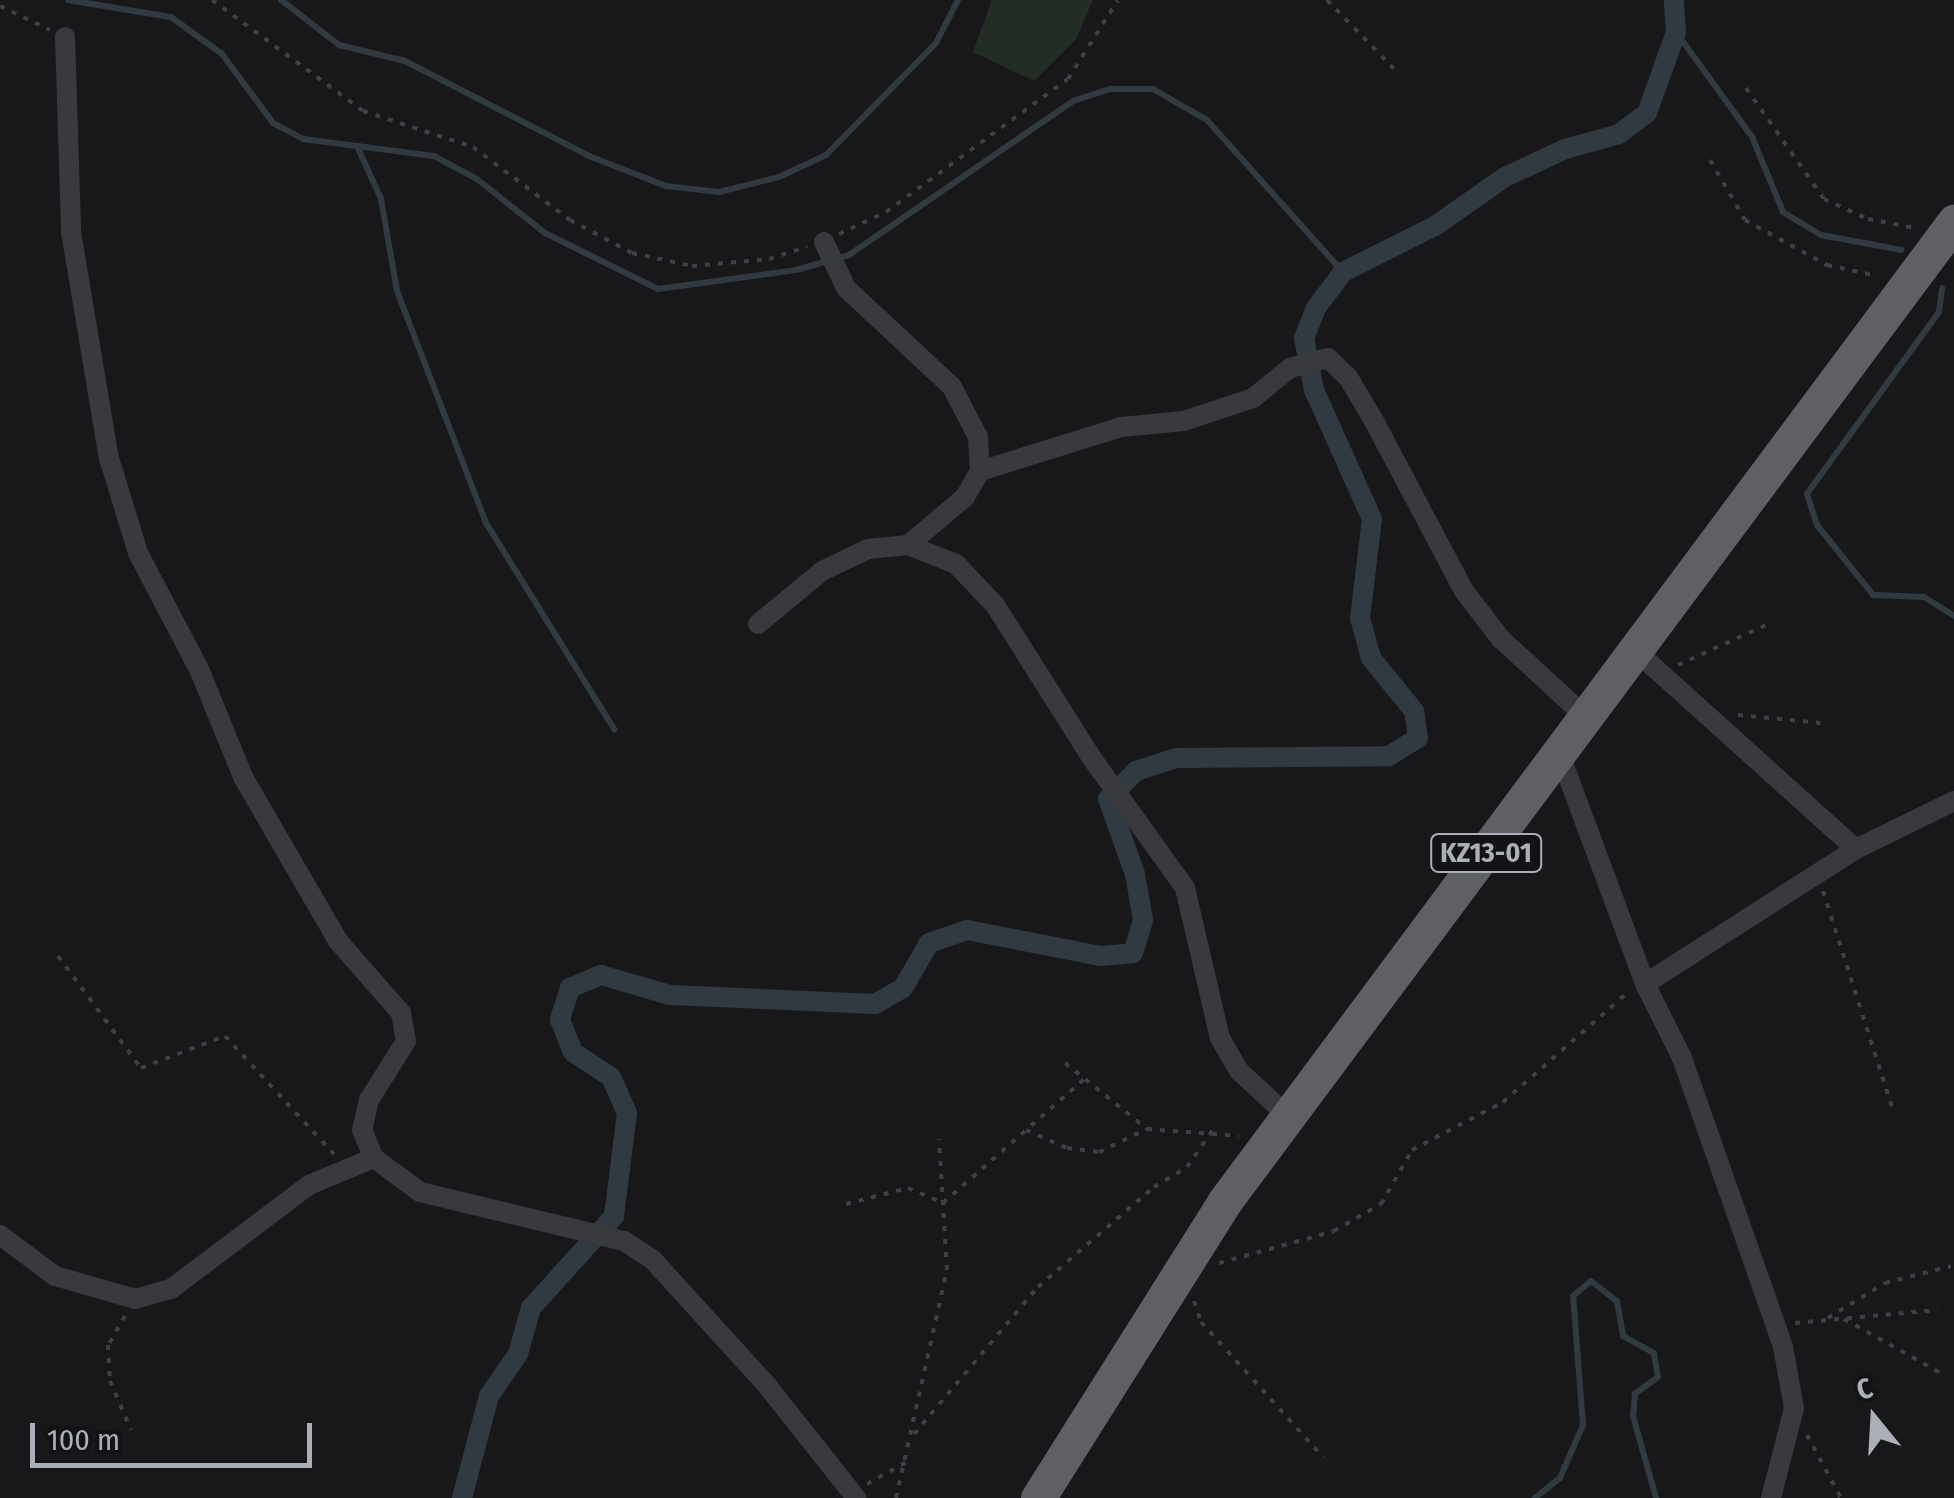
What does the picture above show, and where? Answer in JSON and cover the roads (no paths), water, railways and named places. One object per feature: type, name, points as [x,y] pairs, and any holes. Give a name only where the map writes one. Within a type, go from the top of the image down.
[{"type":"highway","name":"KZ13-01","points":[[1038,1498],[1183,1264],[1278,1129],[1588,718],[1649,663],[1908,282],[1949,228]]},
{"type":"street","points":[[65,37],[70,232],[109,458],[138,552],[199,669],[243,778],[338,941],[401,1013],[406,1042],[369,1100],[362,1130],[374,1158],[420,1192],[624,1241],[653,1260],[765,1383],[849,1490]]},
{"type":"street","points":[[824,242],[846,288],[952,387],[978,437],[980,471],[964,497],[908,545]]},
{"type":"street","points":[[980,471],[1121,428],[1218,410],[1253,398],[1290,368],[1328,358],[1374,421],[1464,591],[1501,640],[1588,718]]},
{"type":"street","points":[[758,624],[822,571],[868,549],[908,545],[956,564],[995,605],[1091,756],[1165,855],[1184,888],[1220,1038],[1278,1129]]},
{"type":"street","points":[[1649,663],[1856,848]]},
{"type":"street","points":[[1560,755],[1644,984],[1682,1058],[1776,1325],[1794,1408],[1771,1498]]},
{"type":"street","points":[[1644,984],[1856,848],[1954,802]]},
{"type":"street","points":[[0,1236],[55,1276],[134,1299],[171,1290],[309,1184],[374,1158]]},
{"type":"waterway","points":[[68,0],[171,17],[222,54],[273,123],[303,139],[434,156],[477,179],[545,233],[658,289],[796,270],[849,255],[1073,101],[1111,89],[1153,89],[1207,120],[1343,272]]},
{"type":"waterway","points":[[281,0],[339,45],[405,61],[589,156],[666,186],[719,192],[779,177],[826,155],[936,43],[958,0]]},
{"type":"waterway","points":[[462,1498],[489,1396],[518,1354],[531,1308],[614,1216],[627,1113],[611,1077],[573,1052],[560,1019],[570,988],[601,975],[670,995],[875,1004],[903,988],[929,943],[967,930],[1101,956],[1133,953],[1143,920],[1135,874],[1108,799],[1136,771],[1176,758],[1389,756],[1418,738],[1414,711],[1371,658],[1360,618],[1372,519],[1314,390],[1304,338],[1316,308],[1343,272],[1435,226],[1505,177],[1565,149],[1619,134],[1647,113],[1676,32],[1674,0]]},
{"type":"waterway","points":[[1676,32],[1752,137],[1783,212],[1821,235],[1902,250]]},
{"type":"waterway","points":[[357,146],[381,199],[397,291],[486,523],[614,729]]},
{"type":"waterway","points":[[1942,288],[1939,312],[1807,494],[1817,525],[1873,595],[1924,597],[1954,616]]},
{"type":"waterway","points":[[1535,1498],[1560,1478],[1583,1425],[1573,1296],[1591,1281],[1617,1301],[1623,1336],[1654,1353],[1658,1377],[1635,1394],[1633,1416],[1656,1498]]}]
